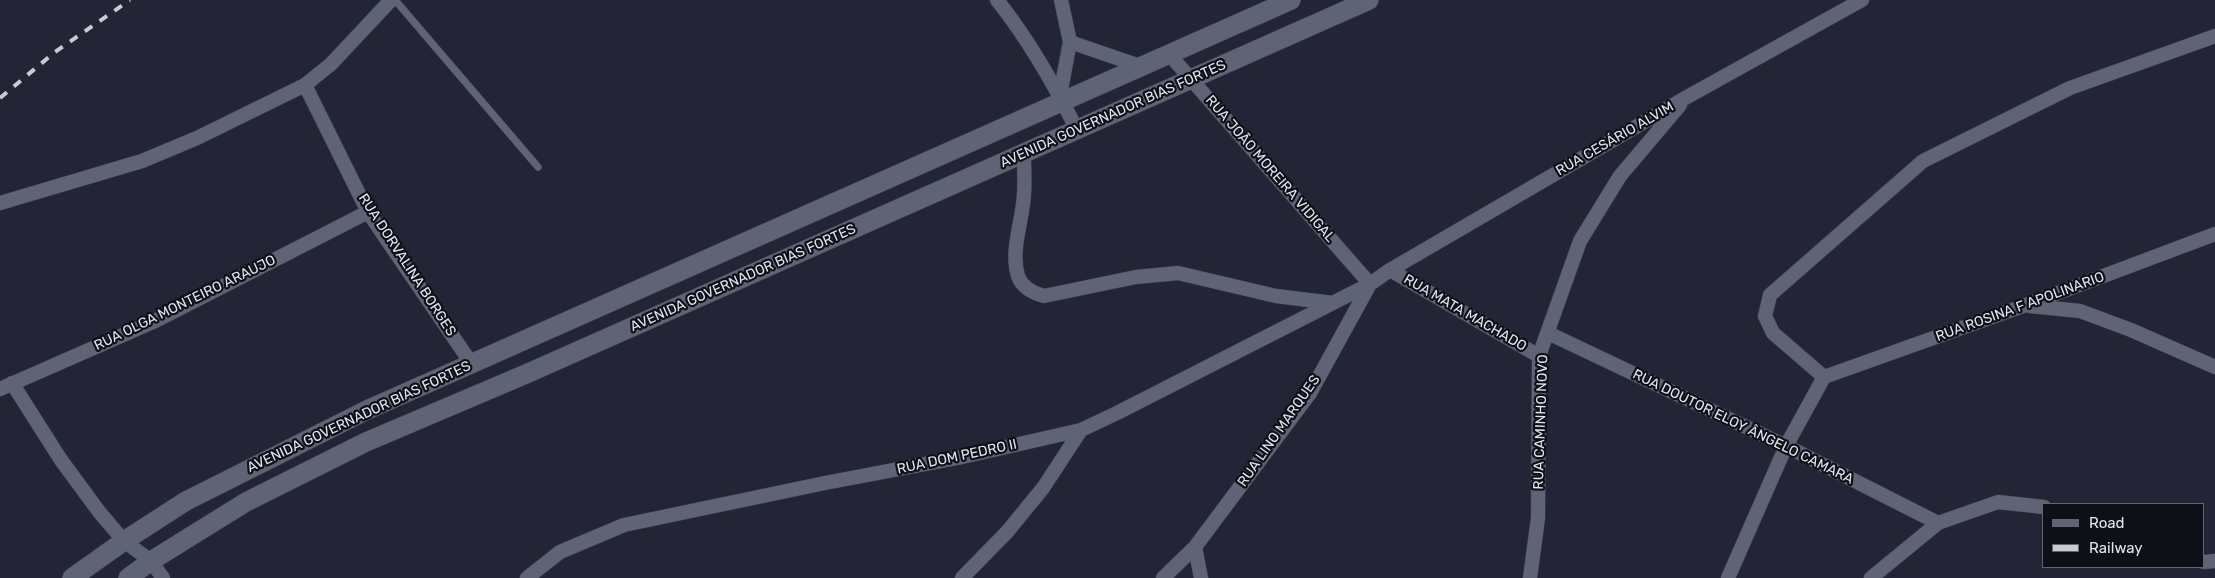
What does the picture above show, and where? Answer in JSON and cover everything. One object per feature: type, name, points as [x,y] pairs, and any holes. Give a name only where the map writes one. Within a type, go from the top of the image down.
[{"type":"main road","name":"AVENIDA GOVERNADOR BIAS FORTES","points":[[72,578],[124,540],[186,501],[367,410],[839,202],[1061,98],[1169,54],[1291,0]]},
{"type":"main road","name":"AVENIDA GOVERNADOR BIAS FORTES","points":[[128,578],[151,561],[246,502],[358,446],[1024,155],[1191,78],[1369,0]]},
{"type":"main road","points":[[839,202],[852,230]]},
{"type":"main road","points":[[510,347],[526,374]]},
{"type":"street","points":[[0,203],[142,161],[197,138],[305,85],[331,64],[391,0]]},
{"type":"street","points":[[997,0],[1021,30],[1061,98],[1077,130]]},
{"type":"street","points":[[1061,98],[1070,42],[1062,0]]},
{"type":"street","name":"RUA CESÁRIO ALVIM","points":[[1370,284],[1390,270],[1687,97],[1862,0]]},
{"type":"street","points":[[1728,578],[1786,446],[1824,377],[1773,333],[1765,316],[1770,295],[1924,161],[2070,88],[2215,36]]},
{"type":"street","points":[[1070,42],[1140,66]]},
{"type":"street","name":"RUA JOÃO MOREIRA VIDIGAL","points":[[1169,54],[1370,284]]},
{"type":"street","name":"RUA DORVALINA BORGES","points":[[305,85],[368,212],[471,363]]},
{"type":"street","name":"RUA CAMINHO NOVO","points":[[1530,578],[1538,518],[1539,356],[1580,241],[1620,176],[1687,97]]},
{"type":"street","points":[[1024,155],[1024,195],[1016,265],[1018,277],[1025,287],[1035,294],[1044,296],[1136,277],[1178,274],[1276,296],[1332,303]]},
{"type":"street","name":"RUA OLGA MONTEIRO ARAUJO","points":[[6,386],[156,321],[368,212]]},
{"type":"street","name":"RUA ROSINA F APOLINARIO","points":[[1824,377],[2026,305],[2215,234]]},
{"type":"street","name":"RUA MATA MACHADO","points":[[1390,270],[1539,356]]},
{"type":"street","name":"RUA DOM PEDRO II","points":[[527,578],[560,552],[624,525],[675,513],[737,503],[825,483],[962,457],[1081,430],[1370,284]]},
{"type":"street","name":"RUA LINO MARQUES","points":[[1164,578],[1195,547],[1310,393],[1370,284]]},
{"type":"street","points":[[2026,305],[2080,311],[2131,330],[2215,367]]},
{"type":"street","name":"RUA DOUTOR ELOY ÂNGELO CAMARA","points":[[1548,333],[1786,446],[1938,523]]},
{"type":"street","points":[[6,386],[100,514],[124,540],[151,561],[163,578]]},
{"type":"street","points":[[962,578],[1007,532],[1043,488],[1081,430]]},
{"type":"street","points":[[1872,578],[1938,523],[1998,502],[2042,507]]},
{"type":"street","points":[[1195,547],[1200,578]]},
{"type":"lane","points":[[395,0],[538,167]]},
{"type":"railway","points":[[0,98],[55,52],[130,0]]}]
